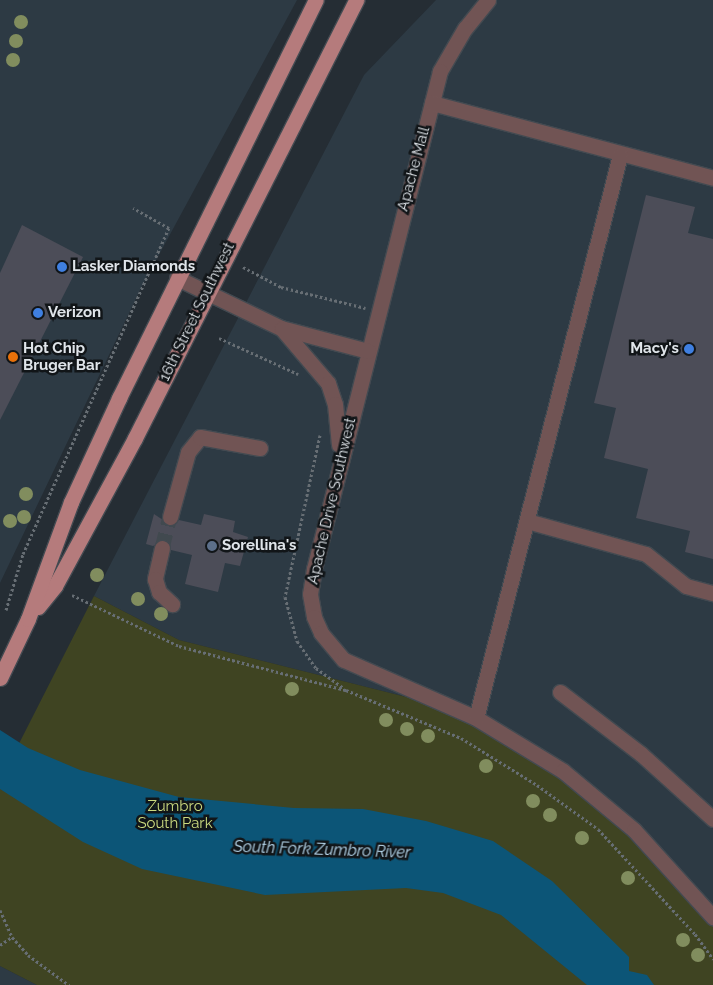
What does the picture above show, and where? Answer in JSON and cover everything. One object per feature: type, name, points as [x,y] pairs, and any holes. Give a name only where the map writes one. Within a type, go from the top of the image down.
[{"type":"main road","name":"16th Street Southwest","points":[[0,678],[28,619],[71,502],[177,278],[316,0]]},
{"type":"main road","name":"16th Street Southwest","points":[[28,619],[54,586],[126,455],[206,292],[356,0]]},
{"type":"street","name":"Apache Mall","points":[[368,351],[432,103],[450,50],[488,0]]},
{"type":"street","points":[[432,103],[620,155],[713,178]]},
{"type":"street","points":[[476,718],[620,155]]},
{"type":"street","points":[[177,278],[281,328],[368,351]]},
{"type":"street","points":[[281,328],[328,383],[339,429],[339,467]]},
{"type":"street","name":"Apache Drive Southwest","points":[[368,351],[310,594],[320,633],[331,648],[350,663],[476,718],[563,771],[601,800],[634,830],[713,917]]},
{"type":"street","points":[[170,517],[188,452],[200,437],[260,448]]},
{"type":"street","points":[[527,521],[646,554],[686,586],[713,593]]},
{"type":"street","points":[[162,548],[155,578],[159,592],[172,604]]},
{"type":"street","points":[[560,692],[641,754],[713,819]]},
{"type":"path","points":[[6,610],[23,554],[169,228],[133,208]]},
{"type":"path","points":[[243,267],[281,287],[378,312]]},
{"type":"path","points":[[219,338],[305,380]]},
{"type":"path","points":[[322,426],[285,597],[297,641],[316,668],[346,690]]},
{"type":"path","points":[[72,595],[179,646],[346,690],[461,738],[537,785],[598,829],[695,934],[713,959]]},
{"type":"path","points":[[0,910],[12,937],[49,973],[69,985]]},
{"type":"path","points":[[0,944],[12,937]]},
{"type":"shaded area","points":[[0,0],[297,0],[141,288],[0,583]]},
{"type":"shaded area","points":[[436,0],[713,0],[713,917],[462,711],[179,640],[94,596],[364,75]]},
{"type":"shaded area","points":[[0,966],[37,985],[0,985]]},
{"type":"green space","name":"Zumbro South Park","points":[[94,596],[179,640],[462,711],[564,771],[713,917],[713,985],[37,985],[0,966],[0,781]]},
{"type":"water","name":"South Fork Zumbro River","points":[[0,730],[28,748],[80,770],[179,797],[294,808],[363,809],[426,821],[493,841],[552,881],[629,957],[629,971],[647,975],[654,985],[587,985],[501,915],[443,893],[406,888],[265,895],[142,869],[83,842],[0,789]]},
{"type":"building","points":[[646,195],[695,207],[688,233],[713,239],[713,559],[685,552],[690,531],[636,518],[648,469],[604,458],[616,408],[594,403]]},
{"type":"building","points":[[22,225],[83,257],[0,420],[0,273]]},
{"type":"building","points":[[154,514],[172,526],[179,520],[201,525],[204,514],[235,521],[233,532],[248,537],[240,566],[225,563],[218,592],[185,584],[192,555],[171,550],[165,539],[153,546],[146,544]]},
{"type":"tunnel","points":[[162,548],[170,517]]},
{"type":"place","name":"Lasker Diamonds","points":[[62,267]]},
{"type":"place","name":"Verizon","points":[[38,313]]},
{"type":"place","name":"Macy's","points":[[689,349]]},
{"type":"place","name":"Hot Chip Bruger Bar","points":[[13,357]]},
{"type":"place","name":"Sorellina's","points":[[212,546]]}]
